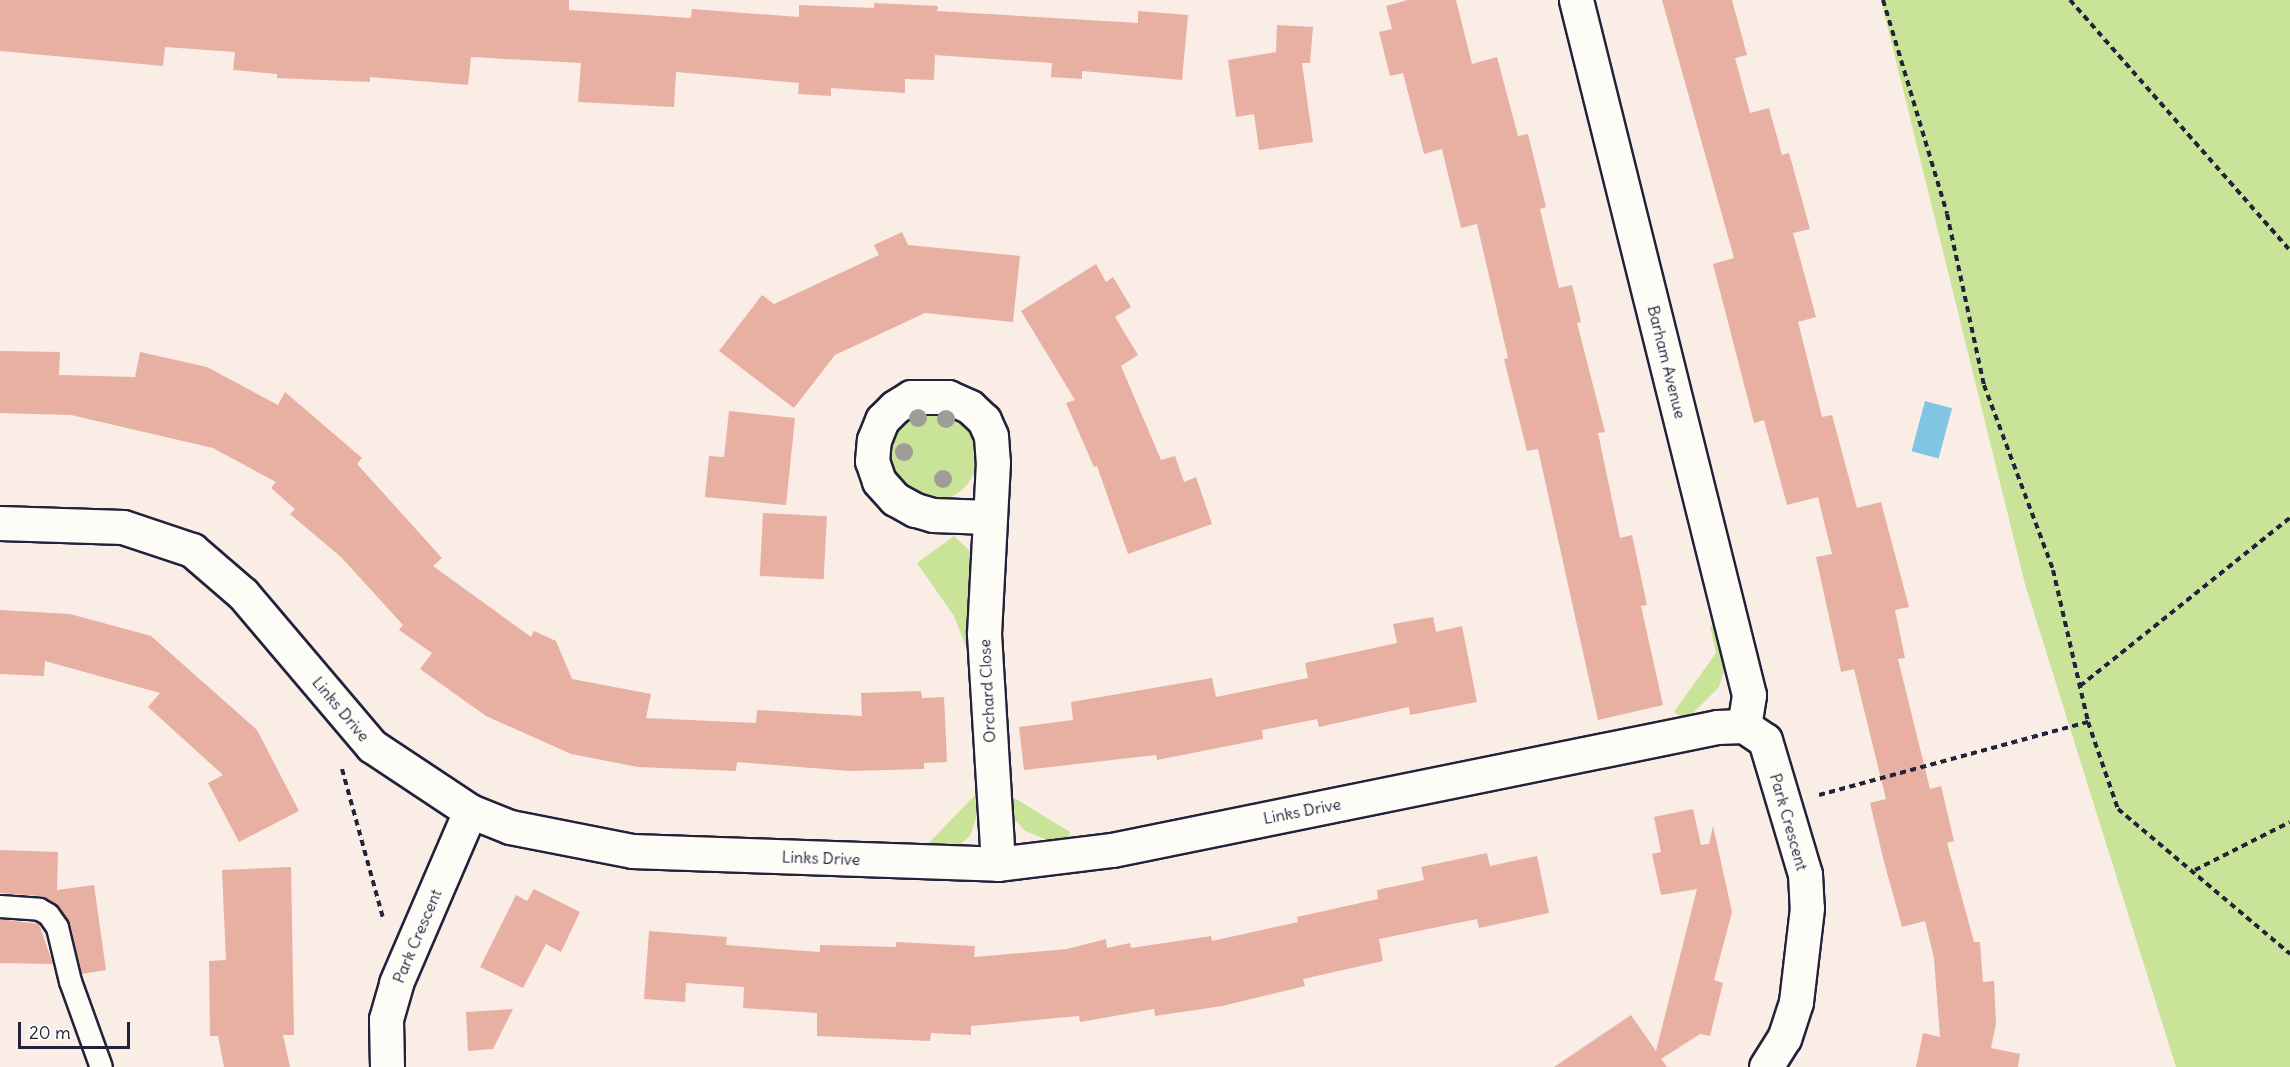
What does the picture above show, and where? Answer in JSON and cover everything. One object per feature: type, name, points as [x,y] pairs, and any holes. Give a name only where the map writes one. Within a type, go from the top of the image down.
[{"type":"street","name":"Barham Avenue","points":[[1575,0],[1749,694],[1744,726]]},
{"type":"street","name":"Orchard Close","points":[[989,517],[984,634],[998,864]]},
{"type":"street","name":"Links Drive","points":[[0,523],[123,527],[192,550],[243,594],[372,746],[470,811],[519,830],[632,851],[998,864],[1112,850],[1717,727],[1744,726]]},
{"type":"street","name":"Park Crescent","points":[[1744,726],[1765,740],[1805,874],[1808,908],[1802,972],[1793,1012],[1784,1038],[1766,1067]]},
{"type":"street","name":"Park Crescent","points":[[387,1067],[385,1035],[396,983],[470,811]]},
{"type":"lane","points":[[0,906],[39,909],[48,914],[57,927],[70,981],[101,1067]]},
{"type":"path","points":[[1883,0],[1947,214],[1984,386],[2053,570],[2088,722],[2118,808],[2195,870],[2290,954]]},
{"type":"path","points":[[2070,0],[2290,250]]},
{"type":"path","points":[[2080,686],[2290,518]]},
{"type":"path","points":[[1784,805],[2088,722]]},
{"type":"path","points":[[340,762],[386,925]]},
{"type":"path","points":[[2195,870],[2290,822]]},
{"type":"green space","points":[[1881,0],[2290,0],[2290,1067],[2176,1067],[2025,584]]},
{"type":"green space","points":[[932,409],[950,412],[965,422],[975,437],[978,455],[975,473],[965,488],[950,498],[932,501],[914,498],[899,488],[889,473],[886,455],[889,437],[899,422],[914,412]]},
{"type":"green space","points":[[954,536],[969,550],[975,565],[974,667],[954,616],[917,563]]},
{"type":"green space","points":[[1710,626],[1718,626],[1726,664],[1719,687],[1693,713],[1682,717],[1674,712],[1716,653]]},
{"type":"green space","points":[[979,791],[980,806],[970,836],[958,846],[922,850]]},
{"type":"green space","points":[[1011,796],[1070,832],[1069,840],[1053,842],[1025,831],[1009,813],[1005,798]]},
{"type":"water","points":[[1925,401],[1952,408],[1939,458],[1912,451]]},
{"type":"building","points":[[0,0],[569,0],[569,10],[691,18],[692,9],[799,17],[799,5],[874,8],[874,3],[938,6],[937,11],[1138,23],[1138,11],[1188,15],[1182,80],[1082,71],[1082,79],[1051,77],[1052,63],[935,55],[934,80],[905,79],[905,93],[831,88],[831,96],[798,94],[799,83],[676,72],[674,107],[578,102],[581,63],[471,57],[468,85],[370,77],[370,82],[277,78],[277,74],[233,70],[235,52],[165,47],[163,66],[0,51]]},
{"type":"building","points":[[1408,0],[1456,0],[1472,64],[1497,57],[1518,136],[1528,134],[1546,207],[1540,209],[1559,288],[1572,285],[1581,322],[1577,323],[1605,432],[1598,433],[1620,538],[1632,535],[1647,605],[1641,606],[1663,705],[1598,720],[1538,449],[1527,451],[1504,359],[1508,358],[1477,224],[1461,228],[1442,149],[1424,154],[1403,73],[1390,76],[1379,32],[1392,29],[1386,6]]},
{"type":"building","points":[[1662,0],[1732,0],[1747,55],[1735,58],[1750,113],[1769,108],[1782,155],[1789,153],[1810,229],[1793,233],[1816,317],[1798,322],[1822,417],[1832,415],[1857,508],[1881,502],[1909,607],[1895,610],[1905,658],[1898,659],[1930,789],[1941,786],[1954,841],[1947,843],[1974,942],[1980,942],[1983,982],[1994,981],[1996,1024],[1991,1048],[2020,1054],[2018,1067],[1916,1067],[1923,1033],[1940,1037],[1934,958],[1925,921],[1902,927],[1883,858],[1870,803],[1886,799],[1854,669],[1841,672],[1816,557],[1832,554],[1818,497],[1787,505],[1764,420],[1754,423],[1713,264],[1734,258]]},
{"type":"building","points":[[1277,25],[1313,27],[1310,63],[1302,63],[1313,142],[1259,150],[1254,114],[1236,117],[1228,60],[1276,52]]},
{"type":"building","points":[[902,232],[908,245],[1020,256],[1013,322],[925,313],[835,355],[794,408],[719,351],[762,295],[774,304],[879,255],[874,245]]},
{"type":"building","points":[[1096,264],[1106,282],[1113,277],[1131,307],[1115,317],[1138,355],[1121,366],[1161,460],[1175,456],[1184,482],[1196,477],[1212,524],[1128,554],[1097,466],[1094,467],[1066,403],[1075,400],[1021,311]]},
{"type":"building","points":[[0,351],[60,352],[59,375],[135,377],[140,352],[207,367],[278,405],[285,392],[362,458],[357,464],[442,558],[433,566],[531,637],[534,631],[556,641],[572,679],[651,694],[646,718],[756,723],[757,710],[862,716],[861,693],[921,691],[922,698],[944,697],[947,762],[924,763],[924,769],[850,771],[737,762],[736,771],[638,767],[571,754],[486,716],[420,669],[432,653],[399,630],[403,625],[341,557],[290,514],[295,509],[271,488],[276,482],[213,448],[71,415],[0,413]]},
{"type":"building","points":[[729,411],[795,418],[786,505],[705,497],[709,456],[724,457]]},
{"type":"building","points":[[763,513],[827,516],[824,579],[760,576]]},
{"type":"building","points":[[0,610],[70,614],[151,636],[257,730],[299,811],[239,842],[208,783],[223,775],[148,707],[160,693],[45,661],[44,676],[0,674]]},
{"type":"building","points":[[1433,617],[1436,632],[1462,626],[1477,702],[1410,715],[1409,707],[1319,727],[1317,719],[1262,730],[1263,739],[1157,760],[1156,755],[1024,770],[1019,727],[1073,720],[1071,702],[1212,678],[1216,697],[1308,678],[1305,663],[1397,643],[1393,624]]},
{"type":"building","points":[[1693,809],[1701,845],[1709,844],[1713,826],[1732,912],[1714,980],[1723,983],[1710,1036],[1700,1034],[1661,1059],[1667,1067],[1554,1067],[1631,1015],[1656,1051],[1697,889],[1661,895],[1652,854],[1661,852],[1654,817]]},
{"type":"building","points":[[0,850],[58,852],[57,890],[94,885],[106,970],[81,974],[69,924],[55,903],[40,896],[0,893]]},
{"type":"building","points":[[1487,853],[1490,866],[1537,856],[1549,913],[1479,928],[1477,919],[1379,939],[1383,961],[1303,979],[1305,986],[1222,1006],[1155,1016],[1154,1009],[1080,1022],[1079,1016],[971,1026],[971,1035],[931,1033],[930,1041],[817,1036],[817,1013],[743,1008],[744,987],[686,983],[685,1002],[644,999],[649,931],[727,937],[726,945],[820,952],[820,945],[896,947],[896,942],[975,946],[974,957],[1067,949],[1106,939],[1107,948],[1130,943],[1131,948],[1211,936],[1212,941],[1298,922],[1297,917],[1378,899],[1377,890],[1424,880],[1421,867]]},
{"type":"building","points":[[291,867],[294,1035],[283,1035],[290,1067],[224,1067],[218,1036],[210,1036],[209,961],[226,960],[222,870]]},
{"type":"building","points":[[534,889],[580,912],[561,952],[546,944],[523,988],[480,967],[516,895],[527,901]]},
{"type":"building","points":[[0,919],[39,924],[53,964],[0,963]]},
{"type":"building","points":[[513,1009],[493,1049],[468,1051],[466,1012]]}]
